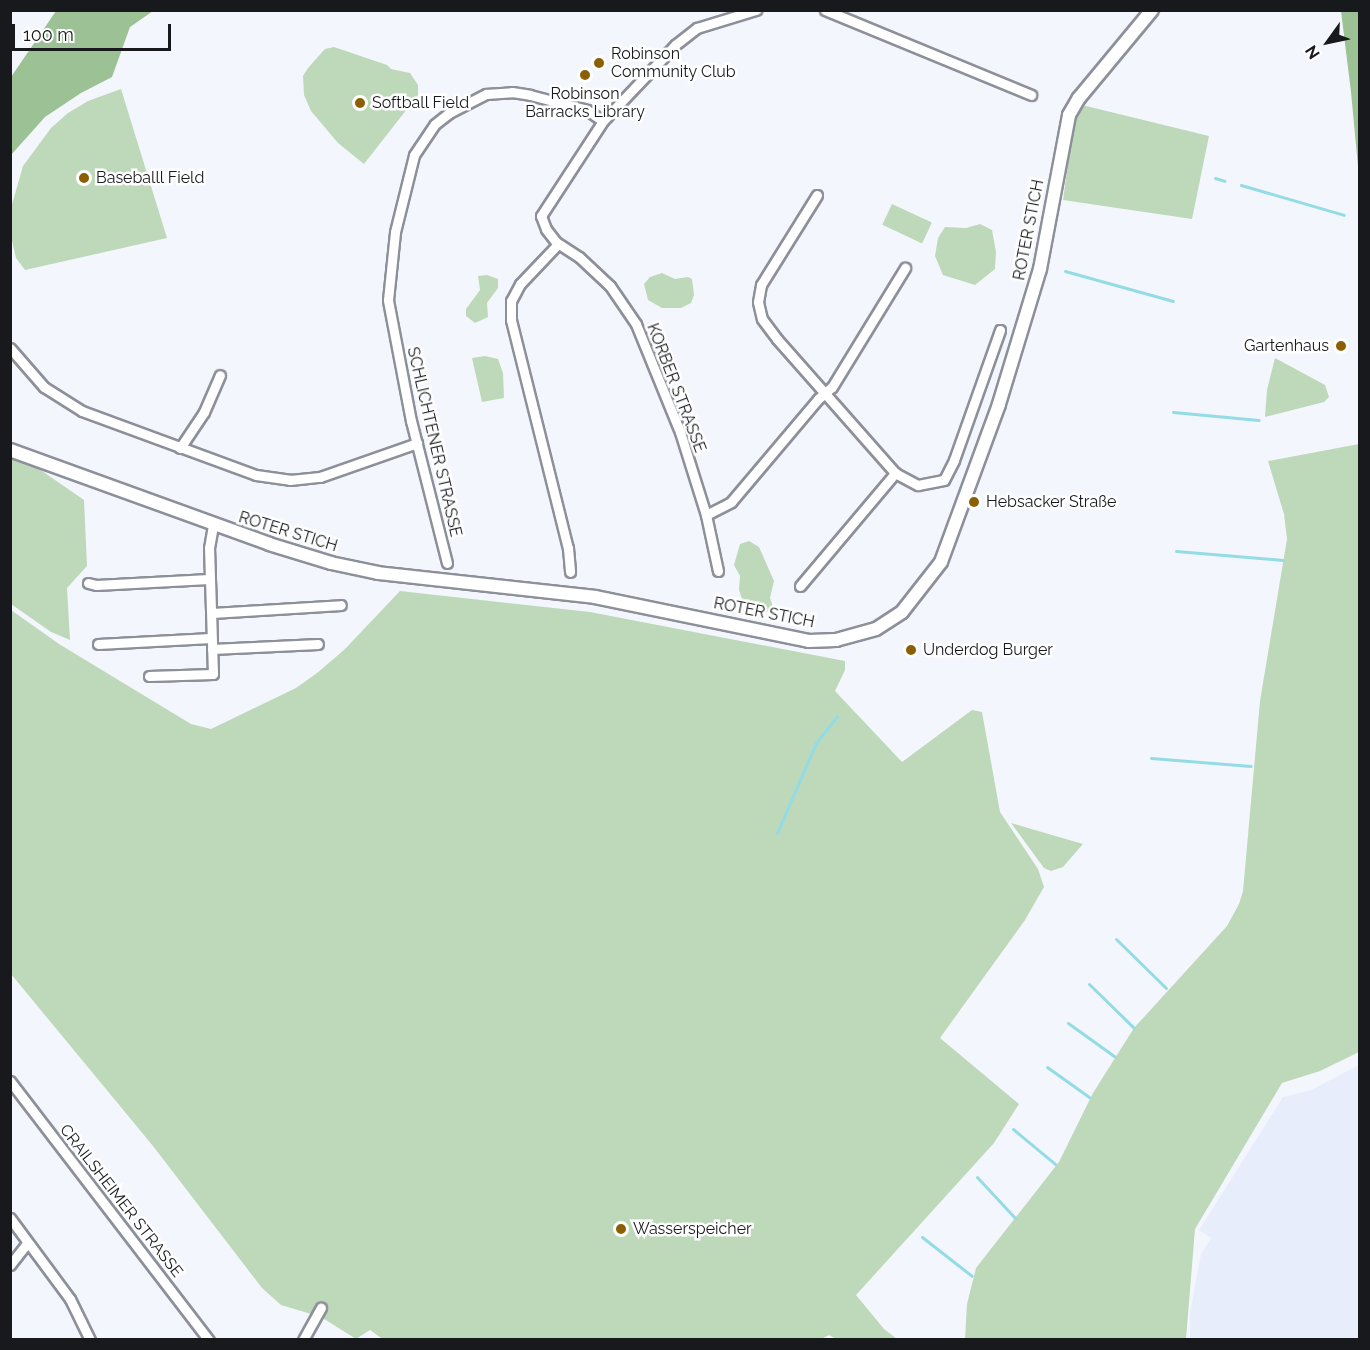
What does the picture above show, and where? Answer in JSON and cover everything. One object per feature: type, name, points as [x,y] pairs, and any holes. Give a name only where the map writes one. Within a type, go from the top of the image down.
[{"type":"street","name":"KORBER STRASSE","points":[[718,571],[706,515],[680,432],[636,324],[600,274],[558,244],[546,229],[541,216],[603,121],[675,45],[698,28],[756,10]]},
{"type":"street","points":[[825,10],[1030,95]]},
{"type":"street","name":"ROTER STICH","points":[[10,450],[213,525],[331,563],[378,573],[595,597],[809,641],[836,640],[876,629],[902,612],[941,562],[999,404],[1040,269],[1070,115],[1079,98],[1152,10]]},
{"type":"street","name":"SCHLICHTENER STRASSE","points":[[447,563],[401,374],[388,300],[394,232],[414,155],[435,124],[449,113],[486,94],[512,92],[530,95],[587,110],[603,121]]},
{"type":"street","points":[[817,195],[761,285],[758,302],[762,319],[895,473],[918,485],[944,480],[954,460],[1000,330]]},
{"type":"street","points":[[558,244],[520,284],[511,301],[511,320],[568,548],[570,573]]},
{"type":"street","points":[[706,515],[731,502],[825,393],[843,370],[904,268]]},
{"type":"street","points":[[10,348],[34,376],[64,401],[96,418],[256,475],[290,480],[328,475],[417,443]]},
{"type":"street","points":[[180,448],[204,412],[220,375]]},
{"type":"street","points":[[800,586],[895,473]]},
{"type":"street","points":[[149,676],[213,674],[209,548],[213,525]]},
{"type":"street","points":[[88,584],[209,579]]},
{"type":"street","points":[[212,613],[341,606]]},
{"type":"street","points":[[98,644],[211,638]]},
{"type":"street","points":[[212,650],[318,644]]},
{"type":"street","name":"CRAILSHEIMER STRASSE","points":[[10,1081],[209,1340]]},
{"type":"street","points":[[10,1218],[70,1299],[88,1335],[95,1340]]},
{"type":"street","points":[[10,1265],[27,1243]]},
{"type":"street","points":[[303,1340],[321,1308]]},
{"type":"shaded area","points":[[1359,1065],[1359,1339],[1190,1339],[1190,1313],[1201,1254],[1211,1238],[1199,1230],[1283,1097],[1311,1090]]},
{"type":"green space","points":[[56,11],[153,11],[130,27],[112,77],[81,93],[45,117],[11,155],[11,77]]},
{"type":"green space","points":[[1341,11],[1359,11],[1359,177],[1351,92]]},
{"type":"green space","name":"Softball Field","points":[[334,47],[387,65],[391,69],[410,73],[418,85],[418,95],[364,164],[338,143],[311,111],[304,95],[303,76],[308,68],[325,49]]},
{"type":"green space","name":"Baseballl Field","points":[[121,89],[167,238],[25,270],[16,258],[10,232],[11,208],[23,166],[51,128],[68,113],[88,101]]},
{"type":"green space","points":[[1082,105],[1209,136],[1192,219],[1063,200],[1074,122]]},
{"type":"green space","points":[[892,204],[932,223],[922,243],[882,225]]},
{"type":"green space","points":[[980,224],[992,230],[996,252],[995,269],[975,285],[943,275],[935,256],[938,238],[945,227],[966,228]]},
{"type":"green space","points":[[662,273],[675,279],[688,277],[692,279],[694,295],[691,303],[681,308],[662,308],[648,300],[644,284],[650,277]]},
{"type":"green space","points":[[487,275],[498,279],[498,288],[487,303],[488,317],[475,323],[466,316],[466,309],[480,290],[478,276]]},
{"type":"green space","points":[[485,356],[498,359],[503,373],[504,398],[482,402],[472,358]]},
{"type":"green space","points":[[1275,358],[1325,385],[1329,397],[1324,402],[1265,417],[1267,390]]},
{"type":"green space","points":[[1359,444],[1359,1052],[1320,1071],[1282,1083],[1195,1229],[1186,1339],[965,1339],[967,1304],[976,1268],[1059,1162],[1093,1093],[1134,1028],[1227,926],[1239,904],[1243,891],[1260,701],[1287,539],[1284,514],[1268,461]]},
{"type":"green space","points":[[10,455],[29,462],[84,500],[87,566],[67,588],[70,640],[51,632],[11,604]]},
{"type":"green space","points":[[749,541],[759,547],[774,581],[770,598],[773,607],[767,612],[743,602],[739,590],[740,576],[734,565],[740,544]]},
{"type":"green space","points":[[400,591],[590,612],[845,661],[845,670],[835,691],[902,762],[972,710],[982,712],[1000,812],[1038,869],[1044,887],[1025,920],[940,1038],[1019,1104],[994,1143],[856,1295],[884,1329],[897,1339],[836,1339],[829,1335],[820,1340],[384,1340],[370,1330],[356,1339],[321,1317],[281,1305],[262,1288],[153,1146],[11,974],[11,610],[59,644],[191,724],[211,729],[296,688],[317,673],[344,650]]},
{"type":"green space","points":[[1011,823],[1083,844],[1063,867],[1051,871],[1044,868]]},
{"type":"waterway","points":[[1215,178],[1225,181]]},
{"type":"waterway","points":[[1241,185],[1344,215]]},
{"type":"waterway","points":[[1065,271],[1173,301]]},
{"type":"waterway","points":[[1173,412],[1259,420]]},
{"type":"waterway","points":[[1176,551],[1283,560]]},
{"type":"waterway","points":[[777,833],[816,743],[837,716]]},
{"type":"waterway","points":[[1151,758],[1251,766]]},
{"type":"waterway","points":[[1116,939],[1166,988]]},
{"type":"waterway","points":[[1089,984],[1133,1027]]},
{"type":"waterway","points":[[1068,1023],[1114,1056]]},
{"type":"waterway","points":[[1047,1067],[1089,1097]]},
{"type":"waterway","points":[[1013,1129],[1055,1164]]},
{"type":"waterway","points":[[977,1177],[1015,1218]]},
{"type":"waterway","points":[[922,1237],[972,1276]]},
{"type":"place","name":"Robinson Community Club","points":[[599,63]]},
{"type":"place","name":"Robinson Barracks Library","points":[[585,75]]},
{"type":"place","name":"Softball Field","points":[[360,103]]},
{"type":"place","name":"Baseballl Field","points":[[84,178]]},
{"type":"place","name":"Gartenhaus","points":[[1341,346]]},
{"type":"place","name":"Hebsacker Straße","points":[[974,502]]},
{"type":"place","name":"Underdog Burger","points":[[911,650]]},
{"type":"place","name":"Wasserspeicher","points":[[621,1229]]}]
